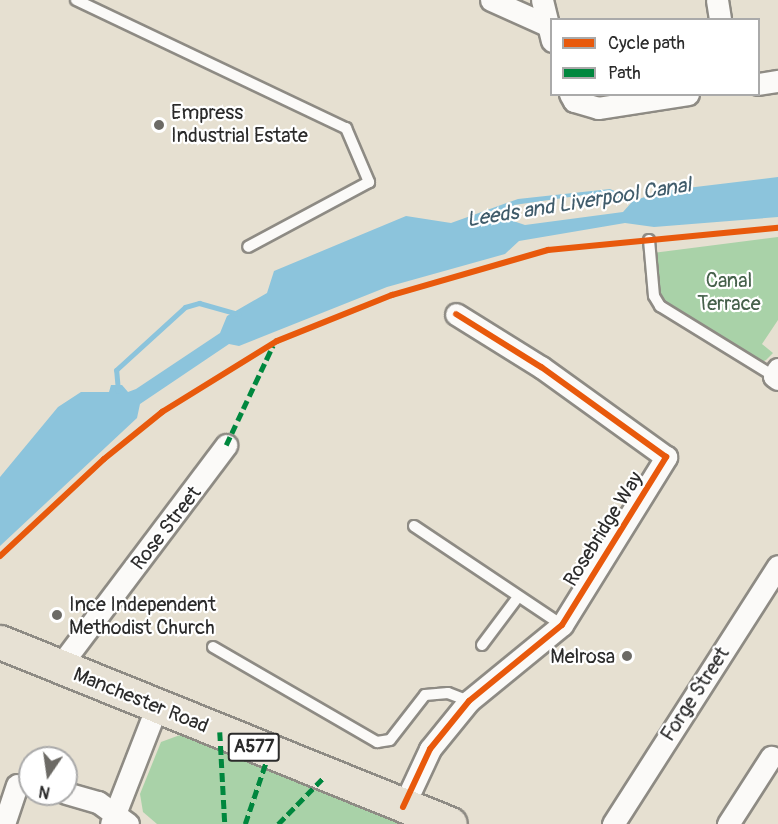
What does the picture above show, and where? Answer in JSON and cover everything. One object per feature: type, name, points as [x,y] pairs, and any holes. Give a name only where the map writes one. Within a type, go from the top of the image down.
[{"type":"highway","name":"Manchester Road","points":[[0,642],[403,807],[450,824]]},
{"type":"street","points":[[491,0],[549,33]]},
{"type":"street","points":[[542,0],[549,33]]},
{"type":"street","points":[[717,0],[720,18]]},
{"type":"street","points":[[760,84],[778,81]]},
{"type":"street","points":[[571,96],[574,100],[598,108],[675,96]]},
{"type":"street","name":"Rosebridge Way","points":[[403,807],[430,749],[469,701],[562,625],[666,458],[541,367],[456,314]]},
{"type":"street","name":"Rose Street","points":[[59,667],[226,445]]},
{"type":"street","name":"Forge Street","points":[[613,824],[778,566]]},
{"type":"street","points":[[78,796],[98,802],[118,821],[157,706]]},
{"type":"street","points":[[728,824],[775,753]]},
{"type":"street","points":[[4,824],[16,783]]},
{"type":"lane","points":[[76,0],[346,128],[369,182],[248,247]]},
{"type":"lane","points":[[649,240],[654,296],[660,306],[777,375]]},
{"type":"lane","points":[[414,526],[562,625]]},
{"type":"lane","points":[[482,645],[518,597]]},
{"type":"lane","points":[[213,647],[377,742],[390,741],[425,695],[448,693],[469,701]]},
{"type":"green space","name":"Canal Terrace","points":[[778,237],[778,320],[762,344],[773,353],[758,364],[648,300],[645,254]]},
{"type":"green space","points":[[180,735],[416,824],[157,824],[143,812],[140,794],[161,742]]},
{"type":"water","name":"Leeds and Liverpool Canal","points":[[778,177],[778,217],[654,227],[625,223],[519,241],[505,254],[387,287],[239,346],[229,344],[140,404],[137,418],[0,546],[0,477],[58,407],[81,392],[109,392],[111,385],[122,385],[128,392],[136,389],[220,333],[227,316],[267,293],[274,271],[406,216],[451,223],[518,199],[610,189],[636,200],[662,191]],"holes":[[[591,194],[609,194],[631,203],[623,212],[525,225],[507,219],[514,205]]]},
{"type":"waterway","points":[[118,391],[116,370],[185,307],[199,303],[238,314]]},
{"type":"marked path","points":[[226,445],[273,345]]},
{"type":"marked path","points":[[220,732],[225,824]]},
{"type":"marked path","points":[[245,824],[269,753]]},
{"type":"marked path","points":[[278,824],[325,776]]},
{"type":"cycle path","points":[[0,556],[104,459],[162,412],[277,341],[392,295],[548,250],[778,228]]},
{"type":"cycle path","points":[[403,807],[430,749],[469,701],[562,625],[666,457],[541,367],[456,314]]},
{"type":"place","name":"Empress Industrial Estate","points":[[159,125]]},
{"type":"place","name":"Ince Independent Methodist Church","points":[[57,615]]},
{"type":"place","name":"Melrosa","points":[[627,656]]}]
